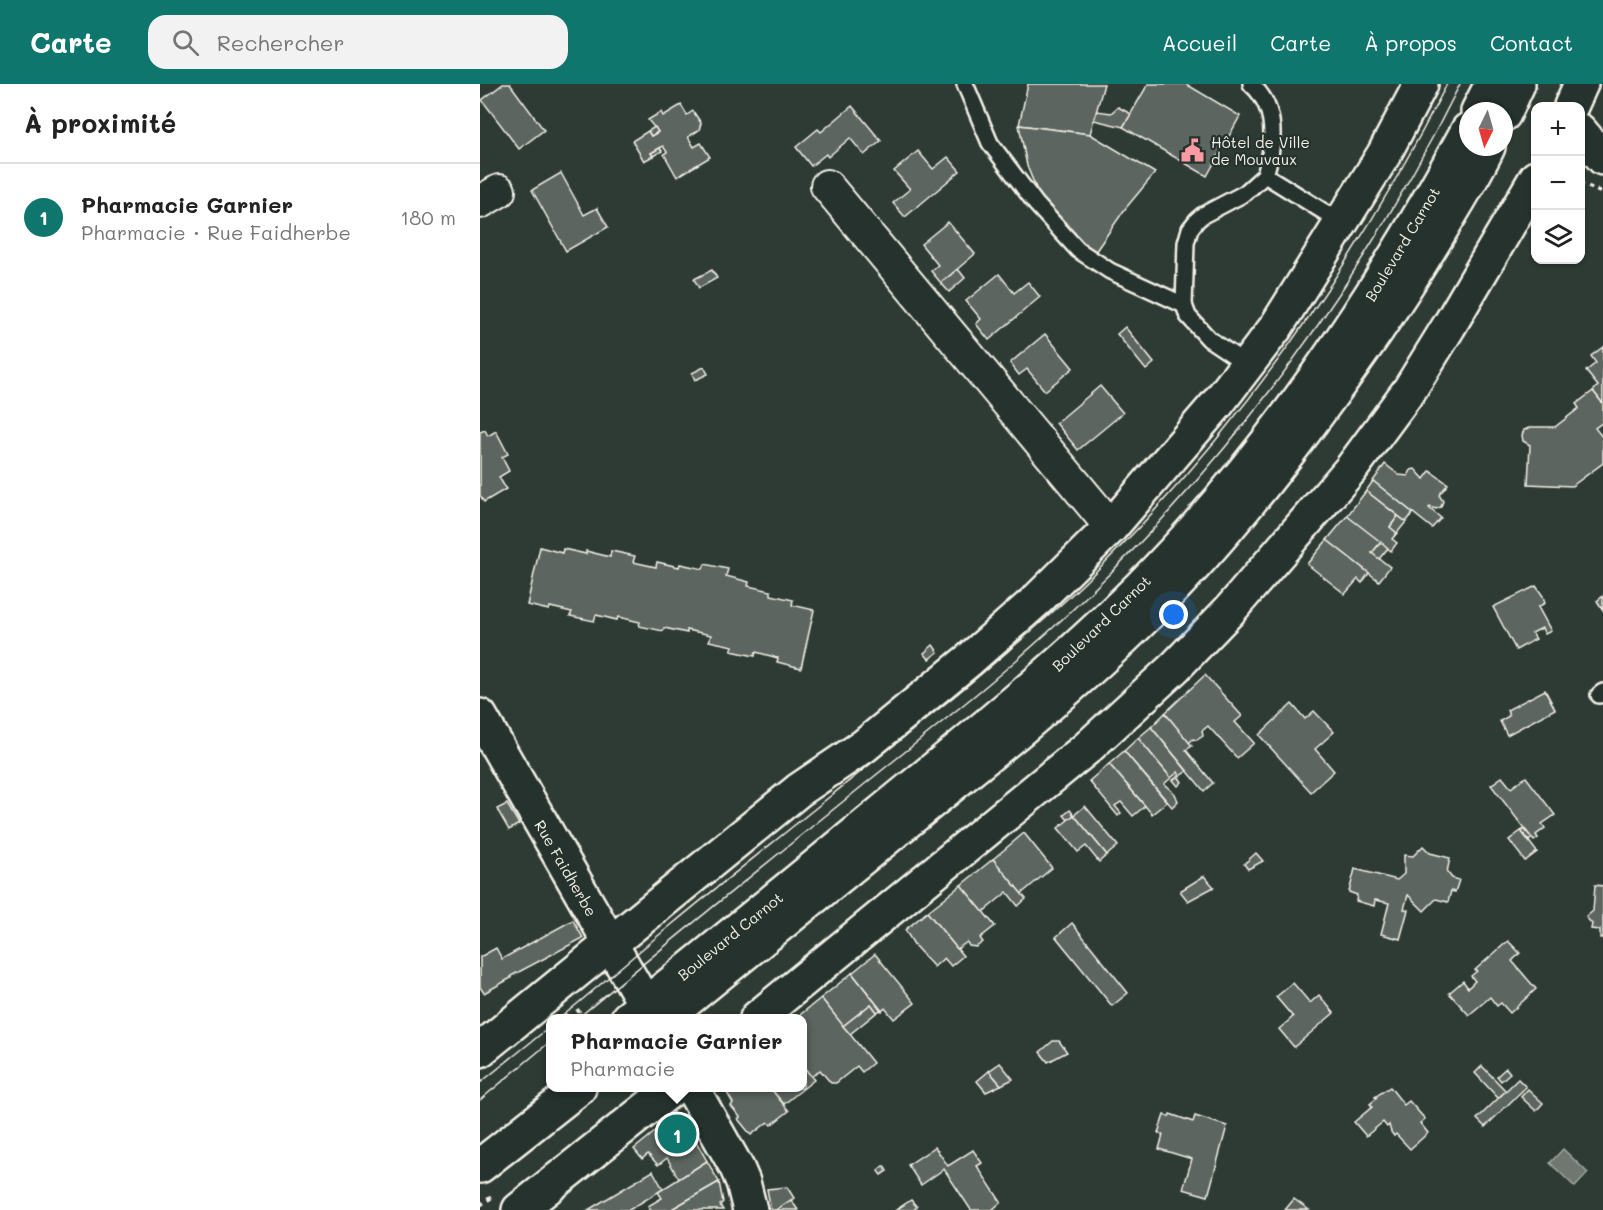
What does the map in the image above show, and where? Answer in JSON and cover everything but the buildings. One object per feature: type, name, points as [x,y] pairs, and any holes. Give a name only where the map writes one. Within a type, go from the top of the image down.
[{"type":"street","points":[[480,1050],[799,790],[864,746],[969,660],[1037,600],[1111,527],[1192,435],[1276,327],[1384,154],[1421,84]]},
{"type":"street","points":[[1483,102],[1492,84]]},
{"type":"street","points":[[1510,102],[1518,84]]},
{"type":"street","points":[[1573,102],[1581,84]]},
{"type":"street","points":[[1585,136],[1603,158]]},
{"type":"street","name":"Boulevard Carnot","points":[[649,1014],[1037,684],[1142,585],[1248,466],[1332,355],[1408,236],[1459,146]]},
{"type":"street","name":"Boulevard Carnot","points":[[649,1014],[1021,729],[1078,681],[1178,583],[1224,532],[1298,442],[1420,264],[1483,156]]},
{"type":"street","points":[[827,186],[1111,527]]},
{"type":"street","points":[[762,1014],[1087,748],[1175,667],[1230,610],[1351,469],[1410,389],[1531,187]]},
{"type":"street","name":"Rue Faidherbe","points":[[480,716],[647,1014]]},
{"type":"street","points":[[480,1137],[546,1084]]},
{"type":"street","points":[[480,1166],[574,1092]]},
{"type":"street","points":[[519,1210],[668,1092]]},
{"type":"street","points":[[694,1092],[737,1168],[750,1210]]},
{"type":"lane","points":[[965,84],[990,143],[1036,204],[1078,250],[1110,271],[1184,305]]},
{"type":"lane","points":[[1248,365],[1209,339],[1188,316],[1184,305],[1186,243],[1193,224],[1203,215],[1245,194],[1265,175],[1272,146],[1272,122],[1269,108],[1262,95],[1251,84]]},
{"type":"lane","points":[[1265,175],[1342,223]]},
{"type":"path","points":[[1585,185],[1600,192],[1603,196]]},
{"type":"shaded area","points":[[1563,1149],[1588,1173],[1575,1187],[1550,1163]]},
{"type":"tram line","points":[[565,1014],[690,909],[991,665],[1053,612],[1138,529],[1239,411],[1330,286],[1410,153],[1447,84]]},
{"type":"tram line","points":[[583,1014],[1010,665],[1064,618],[1146,537],[1199,478],[1297,355],[1342,290],[1384,223],[1460,84]]},
{"type":"tram line","points":[[480,1083],[546,1030]]},
{"type":"tram line","points":[[480,1100],[546,1045]]},
{"type":"place","name":"Hôtel de Ville de Mouvaux","points":[[1193,151]]},
{"type":"place","name":"Pharmacie Garnier","points":[[677,1134]]}]
